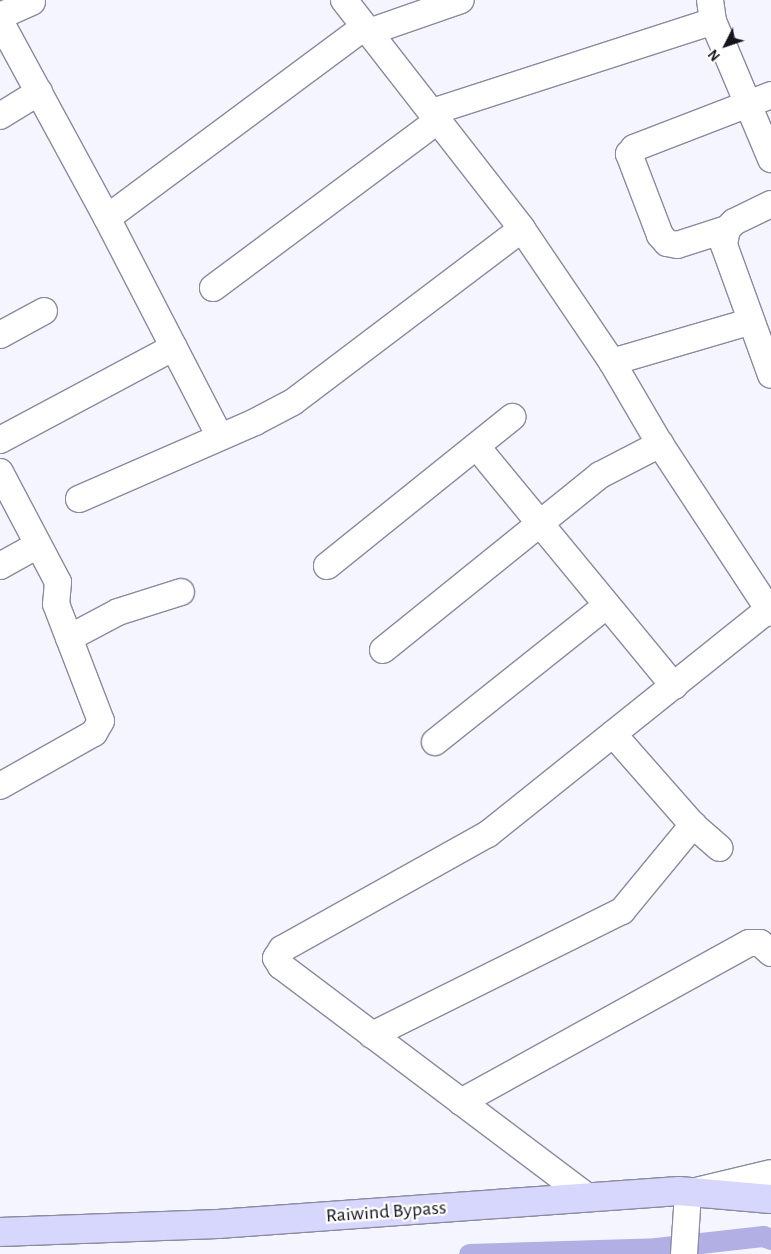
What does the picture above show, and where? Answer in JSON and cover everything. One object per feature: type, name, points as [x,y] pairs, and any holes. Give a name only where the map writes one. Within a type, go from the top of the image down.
[{"type":"main road","name":"Raiwind Bypass","points":[[0,1232],[218,1224],[589,1198],[688,1193],[771,1199]]},
{"type":"street","points":[[344,0],[522,229],[612,362],[660,444],[770,611],[488,834],[282,949],[276,958],[280,966],[589,1198]]},
{"type":"street","points":[[107,218],[367,29],[461,0]]},
{"type":"street","points":[[0,16],[32,2]]},
{"type":"street","points":[[214,288],[435,116],[712,11],[760,100],[771,159]]},
{"type":"street","points":[[0,21],[107,218],[220,437]]},
{"type":"street","points":[[0,116],[39,92]]},
{"type":"street","points":[[760,100],[634,148],[629,154],[660,234],[667,243],[677,245],[727,229],[771,204]]},
{"type":"street","points":[[79,499],[220,437],[293,402],[522,229]]},
{"type":"street","points":[[727,229],[724,245],[750,322],[770,369]]},
{"type":"street","points":[[0,335],[44,311]]},
{"type":"street","points":[[612,362],[750,322]]},
{"type":"street","points":[[0,440],[174,347]]},
{"type":"street","points":[[327,566],[512,417]]},
{"type":"street","points":[[383,650],[600,475],[660,444]]},
{"type":"street","points":[[477,447],[538,524],[674,686]]},
{"type":"street","points":[[0,472],[58,582],[56,604],[101,721],[94,733],[0,786]]},
{"type":"street","points":[[0,566],[38,545]]},
{"type":"street","points":[[69,638],[118,612],[181,592]]},
{"type":"street","points":[[435,742],[606,606]]},
{"type":"street","points":[[613,734],[693,825],[720,848]]},
{"type":"street","points":[[372,1035],[622,911],[693,825]]},
{"type":"street","points":[[461,1102],[765,940]]},
{"type":"street","points":[[684,1254],[688,1193],[771,1173]]},
{"type":"waterway","points":[[469,1254],[656,1248],[763,1236],[771,1239]]}]
